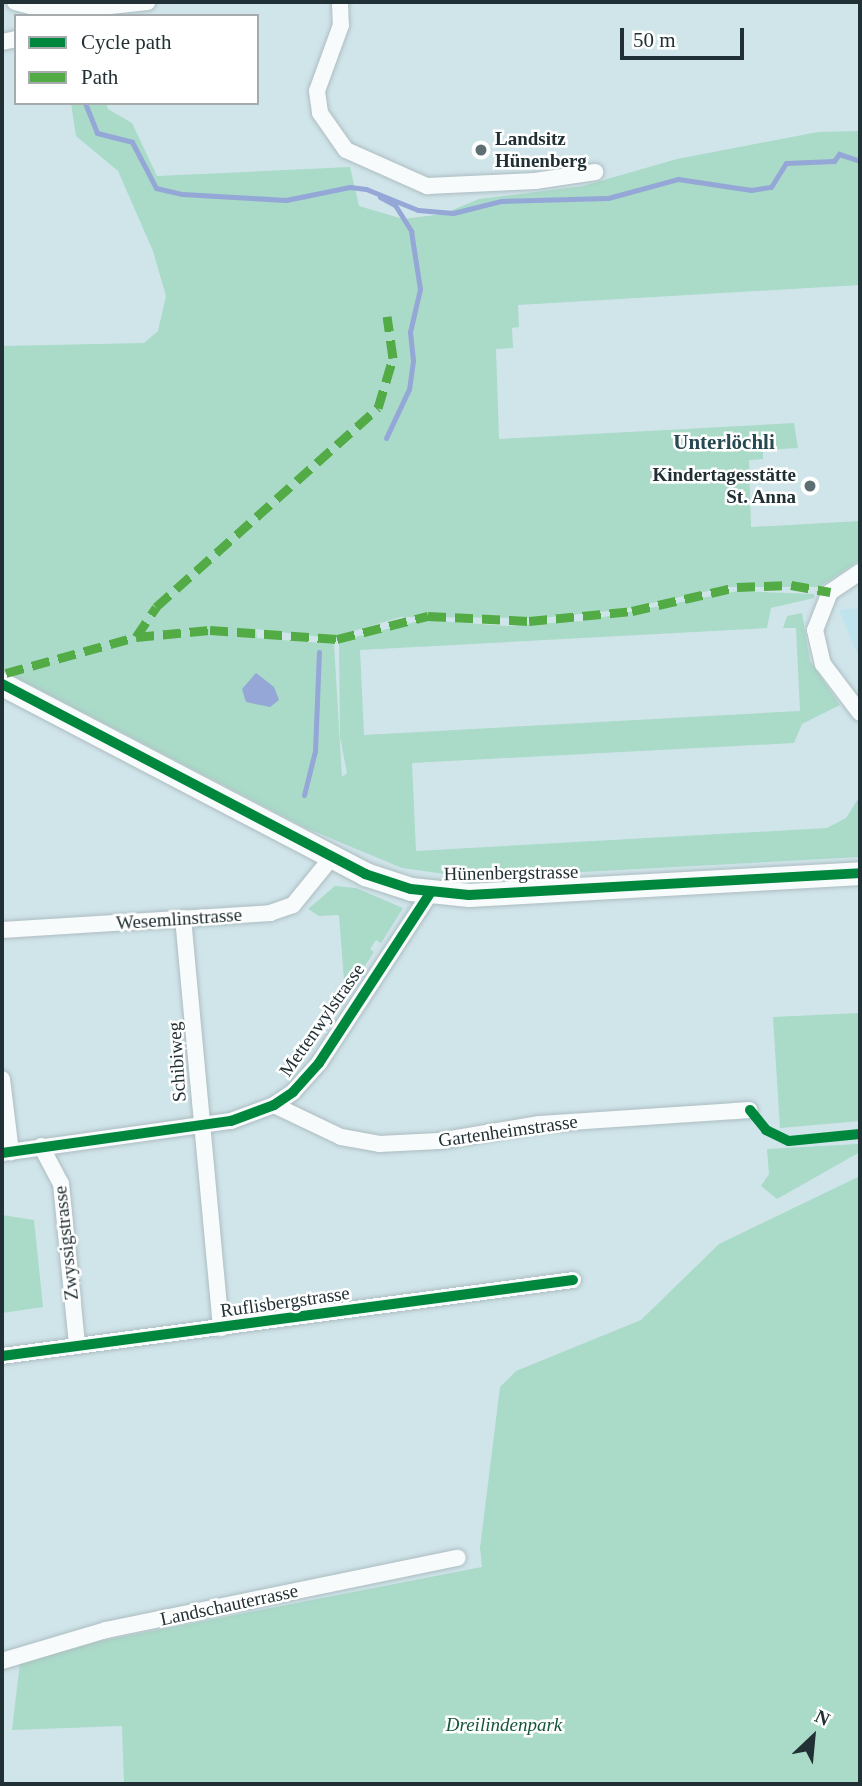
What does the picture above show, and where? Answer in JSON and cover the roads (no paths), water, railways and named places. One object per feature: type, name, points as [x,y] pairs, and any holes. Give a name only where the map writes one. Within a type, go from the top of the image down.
[{"type":"street","points":[[20,8],[72,10],[148,2]]},
{"type":"street","points":[[340,2],[341,25],[317,91],[320,113],[346,150],[427,186],[535,181],[594,172]]},
{"type":"street","points":[[860,572],[830,592],[815,630],[822,664],[860,713]]},
{"type":"street","name":"Hünenbergstrasse","points":[[2,684],[375,878],[431,892],[469,895],[860,873]]},
{"type":"street","name":"Wesemlinstrasse","points":[[2,930],[282,910],[307,891],[332,857]]},
{"type":"street","name":"Mettenwylstrasse","points":[[6,1152],[199,1126],[250,1116],[274,1105],[293,1093],[319,1063],[431,892]]},
{"type":"street","name":"Schibiweg","points":[[183,918],[199,1126],[222,1328]]},
{"type":"street","points":[[2,1079],[6,1152]]},
{"type":"street","name":"Gartenheimstrasse","points":[[274,1105],[341,1137],[379,1144],[439,1141],[540,1124],[750,1110]]},
{"type":"street","name":"Zwyssigstrasse","points":[[41,1146],[61,1184],[76,1345]]},
{"type":"street","name":"Ruflisbergstrasse","points":[[2,1356],[573,1280]]},
{"type":"street","name":"Landschauterrasse","points":[[2,1661],[106,1630],[458,1558]]},
{"type":"water","points":[[256,673],[274,687],[279,700],[270,707],[246,702],[242,689]]},
{"type":"waterway","points":[[86,105],[97,133],[132,142],[156,188],[182,194],[286,200],[350,187],[366,189],[418,210],[453,213],[501,201],[608,198],[678,179],[751,190],[771,187],[786,163],[834,161],[839,154],[860,161]]},
{"type":"waterway","points":[[380,197],[395,205],[411,231],[420,289],[410,332],[413,361],[409,389],[386,438]]},
{"type":"waterway","points":[[304,795],[315,751],[319,652]]},
{"type":"place","name":"Landsitz Hünenberg","points":[[481,150]]},
{"type":"place","name":"Kindertagesstätte St. Anna","points":[[810,486]]},
{"type":"district","name":"Unterlöchli","points":[[724,442]]},
{"type":"park label","name":"Dreilindenpark","points":[[504,1725]]}]
